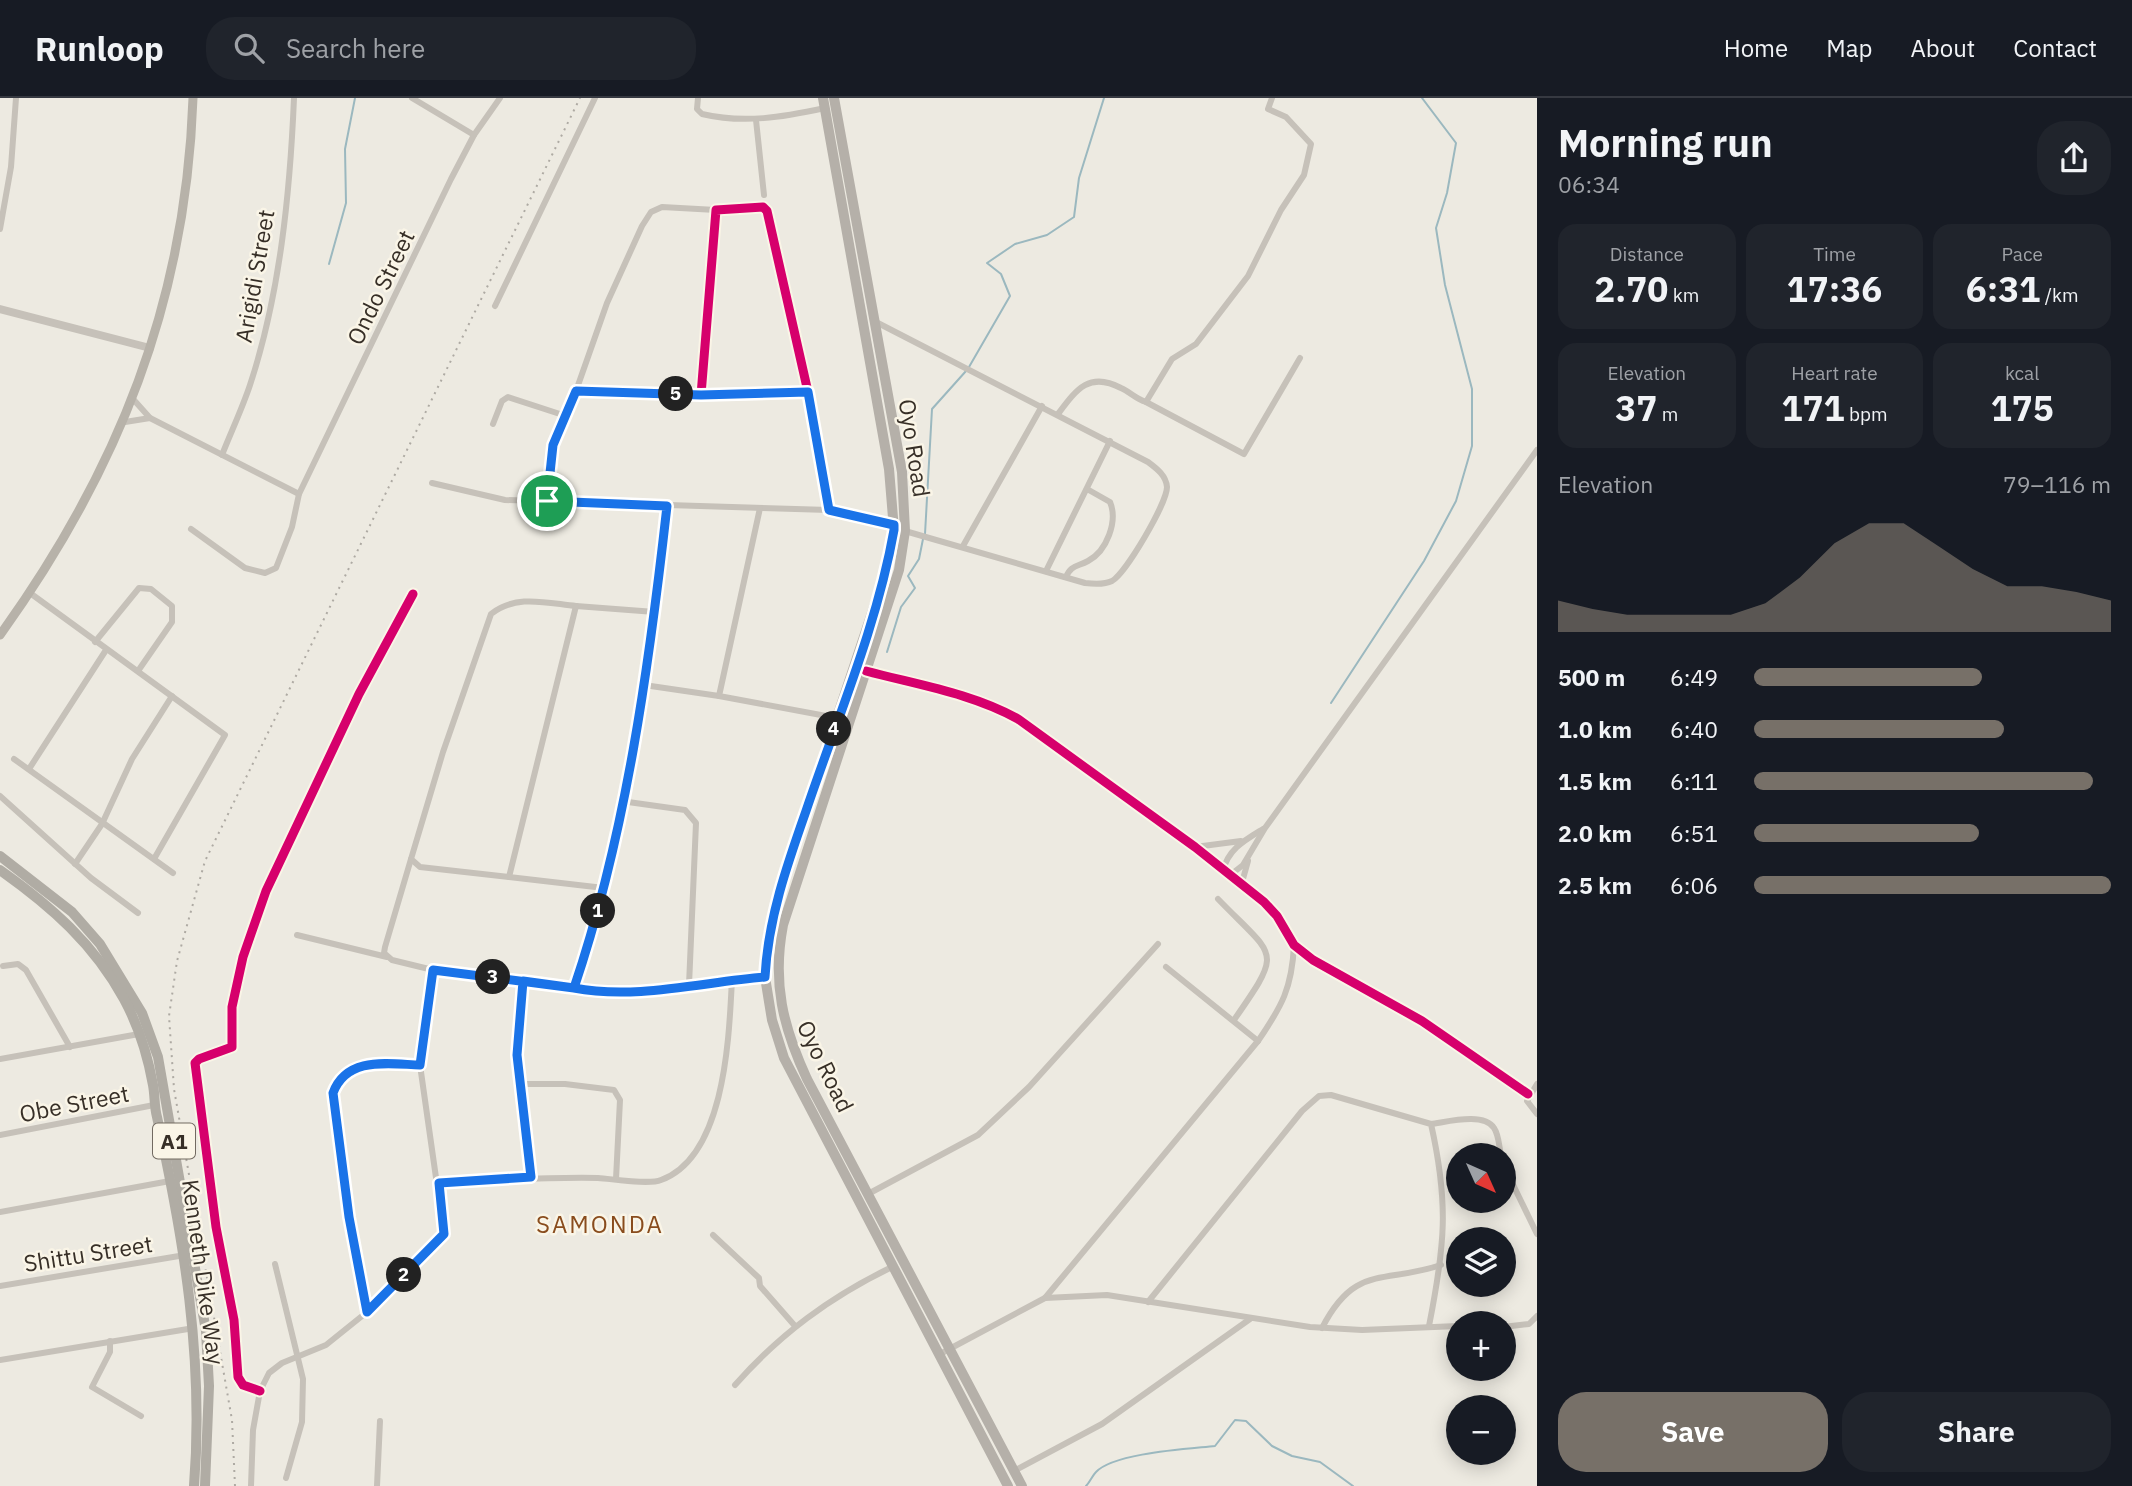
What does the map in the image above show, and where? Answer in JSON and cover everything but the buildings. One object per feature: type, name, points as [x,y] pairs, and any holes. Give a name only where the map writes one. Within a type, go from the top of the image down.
[{"type":"highway","name":"Kenneth Dike Way","points":[[0,856],[72,912],[100,944],[129,988],[150,1034],[164,1087],[188,1255],[199,1419],[194,1486]]},
{"type":"highway","name":"Kenneth Dike Way","points":[[0,870],[59,914],[89,946],[125,1001],[138,1034],[154,1087],[154,1105],[206,1331],[209,1386],[205,1486]]},
{"type":"main road","points":[[0,635],[71,527],[125,422],[172,270],[184,207],[193,98]]},
{"type":"main road","name":"Oyo Road","points":[[834,98],[834,128],[889,469],[894,525],[881,589],[771,925],[765,977],[772,1020],[784,1058],[1008,1486]]},
{"type":"main road","name":"Oyo Road","points":[[824,103],[834,128],[874,321],[902,472],[905,531],[899,570],[782,925],[777,976],[782,1016],[795,1053],[1022,1486]]},
{"type":"street","points":[[0,229],[11,167],[16,98]]},
{"type":"street","name":"Arigidi Street","points":[[222,455],[250,385],[267,321],[284,219],[294,98]]},
{"type":"street","points":[[412,98],[474,135]]},
{"type":"street","name":"Ondo Street","points":[[191,529],[245,568],[265,573],[276,568],[282,556],[299,494],[474,135],[500,98]]},
{"type":"street","points":[[495,306],[595,98]]},
{"type":"street","points":[[698,98],[697,109],[702,114],[756,120],[824,103]]},
{"type":"street","points":[[1146,402],[1172,359],[1196,344],[1248,276],[1281,210],[1304,175],[1311,144],[1286,117],[1268,109],[1272,98]]},
{"type":"street","points":[[756,120],[764,195]]},
{"type":"street","points":[[547,501],[553,445],[563,415],[576,391],[607,303],[651,212],[673,205],[716,210],[763,207],[767,211],[808,392],[829,510]]},
{"type":"street","points":[[701,395],[716,210]]},
{"type":"street","points":[[0,309],[150,348]]},
{"type":"street","points":[[874,321],[1110,441],[1162,473],[1167,486],[1163,501],[1133,556],[1111,581],[1093,584],[905,531]]},
{"type":"street","points":[[1058,414],[1078,387],[1090,381],[1109,382],[1244,454],[1300,358]]},
{"type":"street","points":[[576,391],[701,395],[808,392]]},
{"type":"street","points":[[493,424],[502,401],[508,397],[563,415]]},
{"type":"street","points":[[133,399],[150,418],[299,494]]},
{"type":"street","points":[[963,546],[1042,406]]},
{"type":"street","points":[[125,422],[150,418]]},
{"type":"street","points":[[1046,571],[1110,441]]},
{"type":"street","points":[[1229,876],[1238,871],[1265,828],[1537,450]]},
{"type":"street","points":[[432,483],[505,500],[829,510],[894,525]]},
{"type":"street","points":[[1066,577],[1072,567],[1094,556],[1114,525],[1115,516],[1110,502],[1087,489]]},
{"type":"street","points":[[574,988],[604,888],[644,685],[667,506]]},
{"type":"street","points":[[719,696],[760,508]]},
{"type":"street","points":[[95,642],[139,587],[151,589],[172,606],[173,622],[138,671]]},
{"type":"street","points":[[30,593],[222,731],[225,740],[154,859]]},
{"type":"street","points":[[260,1391],[243,1385],[238,1377],[234,1321],[216,1227],[195,1063],[232,1047],[232,1007],[243,957],[266,891],[359,694],[413,594]]},
{"type":"street","points":[[387,957],[385,947],[443,752],[491,614],[507,603],[517,601],[655,612]]},
{"type":"street","points":[[509,877],[576,606]]},
{"type":"street","points":[[29,769],[106,650]]},
{"type":"street","points":[[866,671],[992,704],[1018,719],[1195,847],[1277,916],[1294,945],[1313,960],[1422,1021],[1528,1094]]},
{"type":"street","points":[[644,685],[838,718]]},
{"type":"street","points":[[75,864],[102,824],[132,759],[172,696]]},
{"type":"street","points":[[14,759],[173,873]]},
{"type":"street","points":[[0,796],[75,864],[138,914]]},
{"type":"street","points":[[621,801],[685,810],[696,823],[689,985]]},
{"type":"street","points":[[1223,871],[1230,855],[1243,841],[1265,828]]},
{"type":"street","points":[[1195,847],[1243,841]]},
{"type":"street","points":[[1241,886],[1250,853]]},
{"type":"street","points":[[411,859],[420,867],[604,888]]},
{"type":"street","points":[[1218,899],[1265,947],[1269,962],[1263,979],[1234,1020]]},
{"type":"street","points":[[297,935],[433,970],[602,991],[765,977]]},
{"type":"street","points":[[868,1194],[978,1135],[1029,1087],[1158,944]]},
{"type":"street","points":[[940,1354],[1045,1298],[1258,1041],[1284,1003],[1293,975],[1294,945]]},
{"type":"street","points":[[3,966],[18,964],[26,970],[70,1047]]},
{"type":"street","points":[[1166,967],[1258,1041]]},
{"type":"street","points":[[251,1486],[253,1430],[260,1391],[269,1373],[298,1356],[326,1345],[367,1312],[444,1234],[439,1183],[420,1065],[433,970]]},
{"type":"street","points":[[439,1183],[531,1177],[660,1181],[680,1169],[698,1147],[723,1087],[733,979]]},
{"type":"street","points":[[523,981],[517,1055],[531,1177]]},
{"type":"street","points":[[0,1059],[150,1034]]},
{"type":"street","points":[[367,1312],[349,1217],[333,1093],[338,1081],[359,1066],[420,1065]]},
{"type":"street","points":[[519,1084],[565,1084],[614,1090],[620,1100],[616,1179]]},
{"type":"street","points":[[1537,1084],[1528,1094],[1527,1101],[1537,1114]]},
{"type":"street","points":[[1148,1302],[1301,1111],[1319,1096],[1331,1095],[1431,1124],[1477,1120],[1489,1122],[1496,1131],[1498,1143]]},
{"type":"street","name":"Obe Street","points":[[0,1135],[154,1105]]},
{"type":"street","points":[[1429,1326],[1441,1265],[1444,1203],[1440,1161],[1431,1124]]},
{"type":"street","points":[[0,1212],[171,1181]]},
{"type":"street","points":[[1516,1194],[1537,1234]]},
{"type":"street","points":[[713,1235],[759,1278],[760,1286],[795,1326]]},
{"type":"street","name":"Shittu Street","points":[[0,1286],[188,1255]]},
{"type":"street","points":[[275,1264],[298,1356],[304,1406],[286,1478]]},
{"type":"street","points":[[1322,1328],[1335,1301],[1362,1282],[1441,1265]]},
{"type":"street","points":[[735,1385],[767,1348],[795,1326],[846,1289],[892,1267]]},
{"type":"street","points":[[1045,1298],[1107,1296],[1322,1328],[1362,1330],[1446,1326]]},
{"type":"street","points":[[1516,1326],[1529,1325],[1537,1316]]},
{"type":"street","points":[[1014,1471],[1102,1424],[1250,1319]]},
{"type":"street","points":[[0,1360],[194,1328]]},
{"type":"street","points":[[110,1341],[110,1352],[92,1387],[141,1416]]},
{"type":"street","points":[[377,1486],[380,1422]]},
{"type":"waterway","points":[[329,264],[346,203],[345,149],[355,98]]},
{"type":"waterway","points":[[969,367],[1010,296],[1001,274],[987,263],[1015,244],[1047,235],[1074,217],[1079,178],[1104,98]]},
{"type":"waterway","points":[[1331,703],[1424,561],[1456,501],[1472,446],[1472,389],[1445,285],[1436,228],[1447,193],[1456,143],[1422,98]]},
{"type":"waterway","points":[[925,534],[932,409],[966,371]]},
{"type":"waterway","points":[[887,652],[901,607],[915,588],[908,576],[919,559],[923,539]]},
{"type":"waterway","points":[[1086,1486],[1096,1472],[1118,1460],[1215,1446],[1235,1420],[1246,1421],[1272,1446],[1292,1456],[1320,1462],[1353,1486]]},
{"type":"railway","points":[[235,1486],[232,1420],[174,1089],[169,1016],[177,961],[205,861],[580,98]]},
{"type":"cycle path","points":[[808,392],[767,211],[763,207],[716,210],[701,395],[808,392],[829,510],[894,525]]},
{"type":"cycle path","points":[[260,1391],[243,1385],[238,1377],[234,1320],[216,1227],[195,1063],[232,1047],[232,1007],[243,957],[266,891],[359,694],[413,594]]},
{"type":"cycle path","points":[[866,671],[963,696],[1018,719],[1195,847],[1264,902],[1277,916],[1294,945],[1313,960],[1422,1021],[1528,1094]]},
{"type":"district","name":"SAMONDA","points":[[600,1224]]},
{"type":"route","points":[[547,501],[553,445],[563,415],[576,391],[701,395],[808,392],[820,447],[829,510],[894,525],[894,530],[881,589],[793,849],[771,925],[766,948],[765,977],[647,990],[602,991],[587,990],[574,988],[461,973],[433,970],[420,1065],[359,1066],[338,1081],[333,1093],[349,1217],[367,1312],[444,1234],[439,1183],[531,1177],[517,1055],[518,1029],[523,981],[574,988],[604,888],[644,685],[667,506],[547,501]]}]
